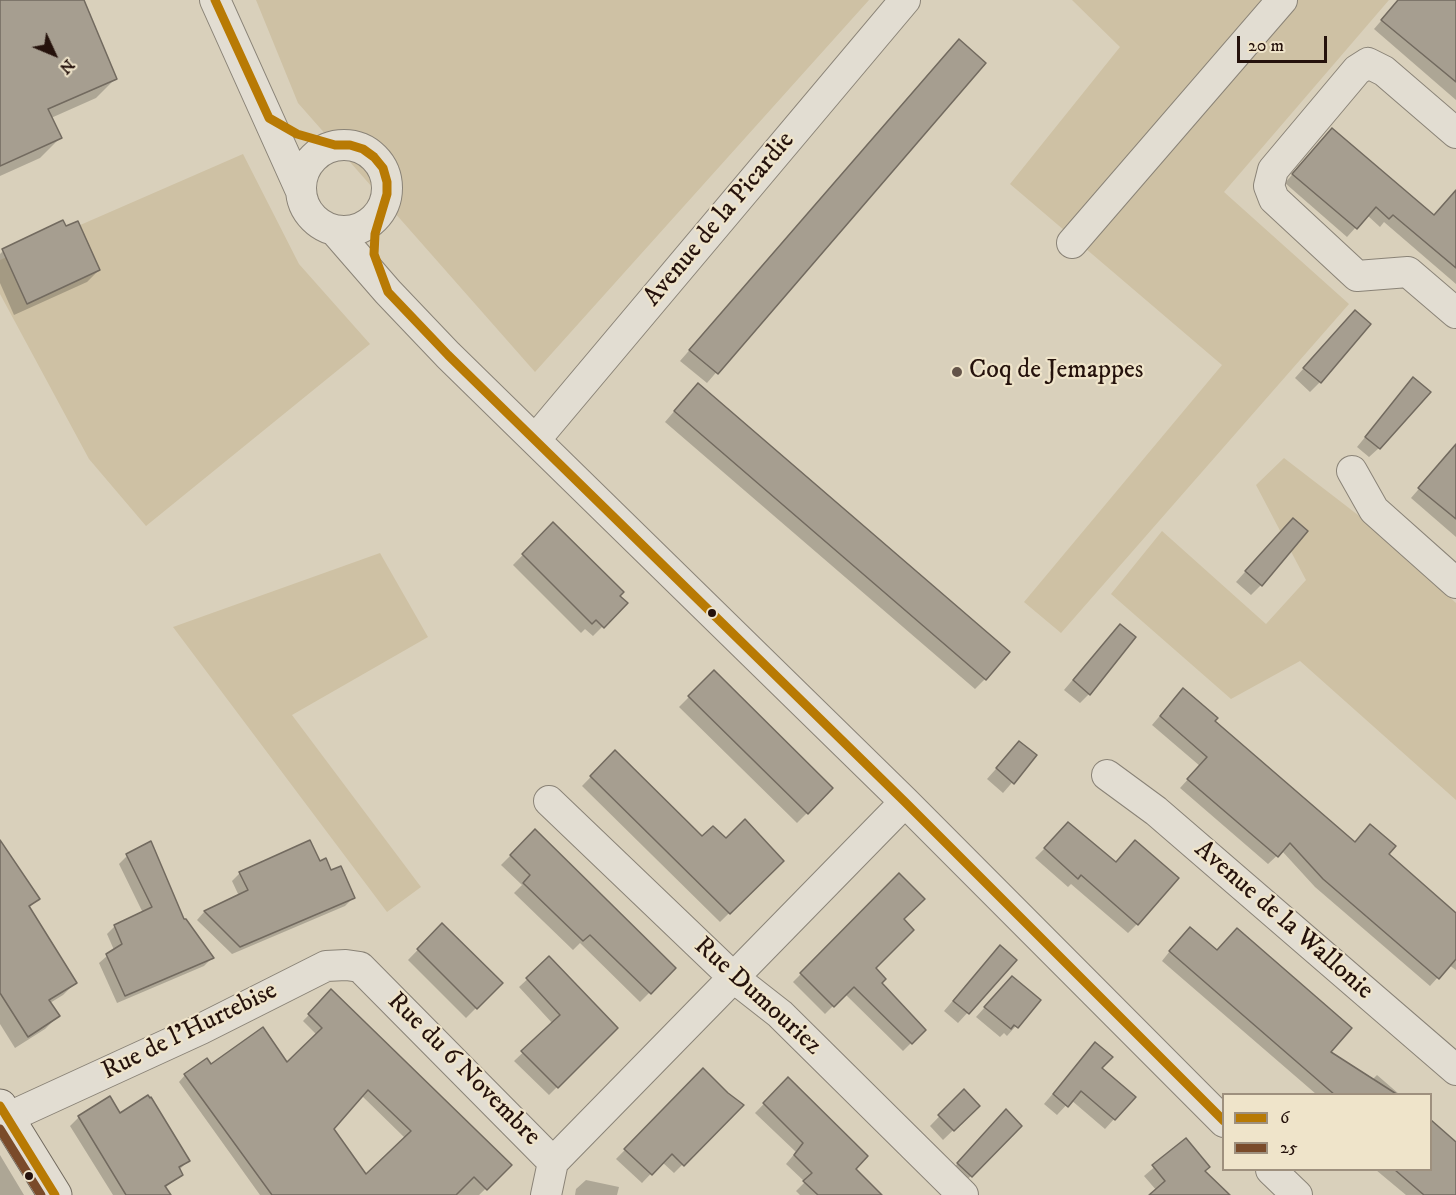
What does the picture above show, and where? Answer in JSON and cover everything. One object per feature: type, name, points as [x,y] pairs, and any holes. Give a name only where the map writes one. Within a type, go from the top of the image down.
[{"type":"street","points":[[215,0],[310,215],[320,225],[335,231],[350,231],[363,227],[375,219],[383,207]]},
{"type":"street","name":"Avenue de la Picardie","points":[[535,440],[904,0]]},
{"type":"street","points":[[1072,243],[1282,0]]},
{"type":"street","points":[[1456,133],[1384,70],[1368,63],[1357,70],[1273,170],[1269,186],[1275,200],[1357,276],[1408,272],[1456,313]]},
{"type":"street","points":[[268,118],[297,134],[336,145],[350,145],[363,149],[383,168],[387,182],[387,195],[375,234],[374,254],[388,292]]},
{"type":"street","points":[[300,189],[306,166],[314,156],[336,145]]},
{"type":"street","points":[[335,231],[388,292],[535,440],[905,802],[1222,1120]]},
{"type":"street","points":[[1352,471],[1374,510],[1456,583]]},
{"type":"street","name":"Avenue de la Wallonie","points":[[1107,776],[1156,811],[1456,1070]]},
{"type":"street","name":"Rue Dumouriez","points":[[549,801],[734,978],[780,1014],[963,1195]]},
{"type":"street","points":[[546,1195],[553,1162],[905,802]]},
{"type":"street","name":"Rue de l'Hurtebise","points":[[4,1112],[201,1029],[326,966],[360,967],[372,979]]},
{"type":"street","name":"Rue du 6 Novembre","points":[[372,979],[553,1162]]},
{"type":"street","points":[[4,1112],[55,1195]]},
{"type":"street","points":[[1272,1171],[1297,1195]]},
{"type":"shaded area","points":[[256,0],[869,0],[535,372],[298,103]]},
{"type":"shaded area","points":[[1072,0],[1389,0],[1224,192],[1349,304],[1061,633],[1024,602],[1222,365],[1010,184],[1120,47]]},
{"type":"shaded area","points":[[243,154],[299,264],[370,344],[146,526],[89,459],[0,294],[0,260]]},
{"type":"shaded area","points":[[1284,458],[1358,515],[1456,603],[1456,800],[1300,661],[1231,699],[1111,594],[1162,531],[1266,624],[1306,580],[1256,485]]},
{"type":"shaded area","points":[[380,553],[428,637],[292,715],[421,887],[387,912],[173,627]]},
{"type":"building","points":[[0,0],[84,0],[117,79],[48,109],[62,138],[0,166]]},
{"type":"building","points":[[1398,0],[1456,0],[1456,82],[1381,20]]},
{"type":"building","points":[[959,39],[986,63],[718,374],[689,350]]},
{"type":"building","points":[[1332,128],[1434,215],[1456,190],[1456,268],[1393,215],[1389,219],[1376,207],[1357,229],[1292,174]]},
{"type":"building","points":[[63,220],[66,226],[78,221],[100,270],[27,304],[2,249]]},
{"type":"building","points":[[1355,310],[1371,324],[1321,383],[1303,368]]},
{"type":"building","points":[[1413,377],[1431,392],[1380,449],[1365,437]]},
{"type":"building","points":[[698,383],[1010,652],[986,680],[674,411]]},
{"type":"building","points":[[1456,444],[1456,519],[1418,488]]},
{"type":"building","points":[[1293,518],[1308,531],[1262,586],[1245,571]]},
{"type":"building","points":[[553,522],[624,592],[620,596],[628,603],[604,628],[596,620],[592,624],[522,554]]},
{"type":"building","points":[[1120,624],[1136,637],[1090,695],[1073,680]]},
{"type":"building","points":[[714,670],[833,788],[808,814],[688,696]]},
{"type":"building","points":[[1183,688],[1218,718],[1215,721],[1355,842],[1370,824],[1396,846],[1389,854],[1456,913],[1456,959],[1439,979],[1323,879],[1290,843],[1278,857],[1187,779],[1207,757],[1160,716]]},
{"type":"building","points":[[1019,741],[1037,755],[1014,784],[996,768]]},
{"type":"building","points":[[615,750],[702,836],[713,826],[726,838],[745,819],[784,861],[730,914],[590,776]]},
{"type":"building","points":[[1068,822],[1116,862],[1135,840],[1179,878],[1138,925],[1081,875],[1078,879],[1044,848]]},
{"type":"building","points":[[535,829],[676,968],[651,994],[590,935],[583,941],[523,883],[530,875],[510,855]]},
{"type":"building","points":[[0,840],[40,899],[29,906],[77,983],[49,1000],[60,1016],[28,1037],[0,993]]},
{"type":"building","points":[[310,840],[320,861],[326,858],[331,870],[341,866],[355,898],[240,947],[204,911],[248,890],[239,872]]},
{"type":"building","points":[[151,841],[184,919],[214,958],[125,996],[106,954],[122,944],[114,925],[152,907],[126,854]]},
{"type":"building","points":[[899,873],[925,899],[904,919],[914,930],[876,968],[886,979],[882,983],[926,1030],[912,1044],[854,987],[834,1007],[800,973]]},
{"type":"building","points":[[442,923],[503,983],[477,1009],[417,949]]},
{"type":"building","points":[[1190,927],[1217,950],[1237,928],[1352,1028],[1331,1052],[1395,1093],[1333,1093],[1169,951]]},
{"type":"building","points":[[1000,945],[1017,960],[969,1014],[953,1001]]},
{"type":"building","points":[[549,956],[618,1028],[558,1088],[521,1051],[560,1015],[526,978]]},
{"type":"building","points":[[1012,976],[1041,1000],[1018,1028],[1014,1025],[1011,1029],[984,1007]]},
{"type":"building","points":[[331,989],[512,1165],[487,1190],[474,1177],[456,1195],[272,1195],[184,1074],[207,1058],[211,1064],[263,1027],[287,1062],[322,1028],[308,1014]],"holes":[[[368,1090],[411,1131],[366,1174],[334,1129]]]},
{"type":"building","points":[[1095,1042],[1113,1057],[1102,1068],[1136,1097],[1115,1120],[1081,1091],[1068,1107],[1053,1094]]},
{"type":"building","points":[[703,1068],[728,1093],[744,1105],[684,1166],[672,1154],[652,1175],[624,1149]]},
{"type":"building","points":[[788,1077],[868,1156],[856,1169],[882,1195],[818,1195],[803,1181],[812,1173],[794,1155],[803,1143],[763,1103]]},
{"type":"building","points":[[964,1089],[980,1106],[954,1131],[938,1115]]},
{"type":"building","points":[[148,1095],[190,1161],[179,1167],[183,1175],[165,1186],[171,1195],[126,1195],[78,1116],[110,1096],[120,1113]]},
{"type":"building","points":[[1006,1109],[1022,1126],[972,1177],[957,1163]]},
{"type":"building","points":[[1432,1121],[1456,1142],[1456,1195],[1424,1195],[1396,1171],[1432,1171]]},
{"type":"building","points":[[1186,1138],[1210,1167],[1205,1171],[1230,1195],[1149,1195],[1165,1181],[1152,1165]]},
{"type":"transit line","name":"6","points":[[215,0],[269,118],[297,134],[335,145],[350,145],[363,149],[383,168],[387,182],[387,194],[375,234],[374,254],[388,292],[448,355],[905,802],[1222,1119]]},
{"type":"transit line","name":"6","points":[[0,1106],[55,1195]]},
{"type":"transit line","name":"25","points":[[0,1129],[41,1195]]},
{"type":"place","name":"Coq de Jemappes","points":[[957,372]]}]
